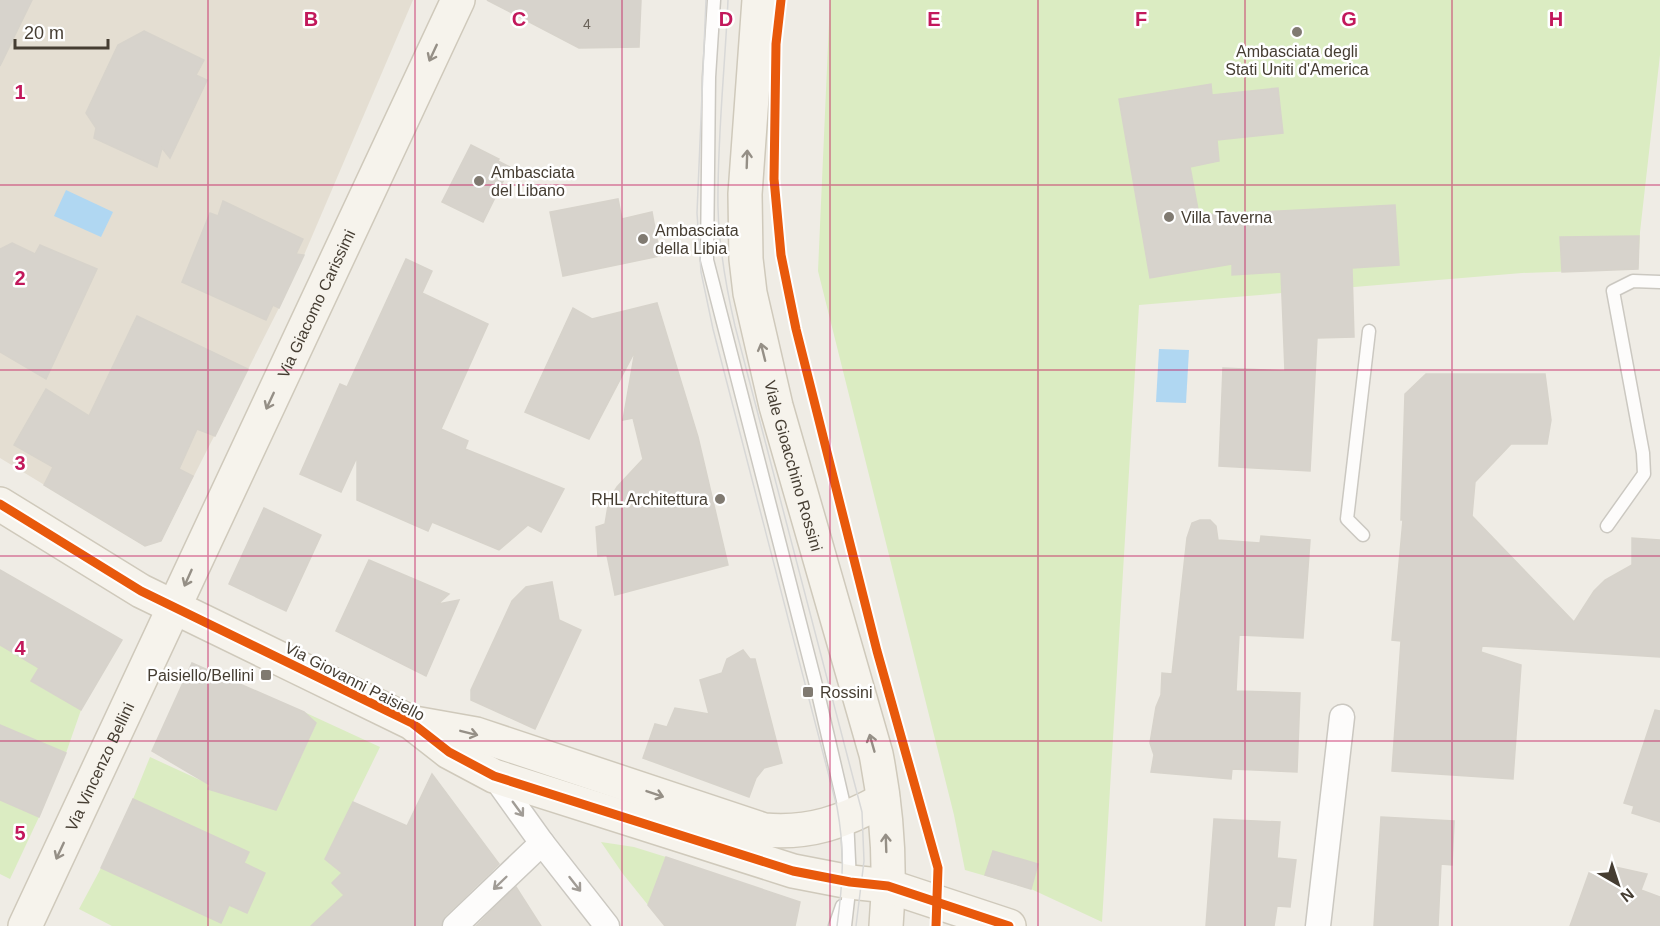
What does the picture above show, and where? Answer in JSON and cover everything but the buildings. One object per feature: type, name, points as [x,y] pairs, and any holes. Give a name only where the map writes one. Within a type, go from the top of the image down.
[{"type":"street","name":"Via Giacomo Carissimi","points":[[175,608],[458,0]]},
{"type":"street","name":"Viale Gioacchino Rossini","points":[[759,0],[745,194],[746,260],[750,293],[776,406],[876,754],[883,800],[888,886],[886,926]]},
{"type":"street","name":"Via Giovanni Paisiello","points":[[0,504],[122,581],[412,723],[449,752],[494,776],[793,871],[850,882],[888,886],[1010,926]]},
{"type":"street","name":"Via Vincenzo Bellini","points":[[25,926],[175,608]]},
{"type":"street","points":[[1318,926],[1342,717]]},
{"type":"street","name":"Via Giovanni Paisiello","points":[[412,723],[476,734],[764,830],[794,832],[807,830],[847,818],[883,800]]},
{"type":"street","points":[[494,776],[542,843],[607,926]]},
{"type":"street","points":[[455,926],[542,843]]},
{"type":"lane","name":"Viale Gioacchino Rossini","points":[[714,0],[709,76],[707,260],[817,689],[847,818],[850,882],[845,926]]},
{"type":"lane","points":[[1607,526],[1644,474],[1643,453],[1613,291],[1633,281],[1660,282]]},
{"type":"lane","points":[[1364,535],[1347,519],[1370,331]]},
{"type":"lane","name":"Viale Gioacchino Rossini","points":[[835,926],[850,882]]},
{"type":"shaded area","points":[[0,0],[413,0],[279,308],[161,541],[145,546],[0,458]]},
{"type":"green space","points":[[830,0],[1660,0],[1660,55],[1638,269],[1522,273],[1139,305],[1102,922],[1031,889],[965,870],[954,815],[818,271]]},
{"type":"green space","points":[[0,645],[39,668],[32,682],[81,710],[66,753],[0,725]]},
{"type":"green space","points":[[304,712],[380,747],[325,859],[342,873],[375,926],[112,926],[79,909],[101,868],[221,923],[249,852],[133,799],[150,757],[239,798],[276,810],[316,724]]},
{"type":"green space","points":[[0,800],[39,817],[10,879],[0,874]]},
{"type":"green space","points":[[601,842],[634,847],[666,857],[648,905],[623,874]]},
{"type":"water","points":[[66,190],[113,212],[101,237],[54,216]]},
{"type":"water","points":[[1159,349],[1189,350],[1186,403],[1156,402]]},
{"type":"tram line","points":[[706,0],[697,213],[701,272],[713,329],[837,807],[842,866],[837,926]]},
{"type":"tram line","points":[[728,0],[718,182],[720,237],[724,267],[735,326],[862,812],[864,861],[856,926]]},
{"type":"cycle path","points":[[781,0],[776,44],[774,179],[781,255],[796,329],[877,651],[938,868],[936,926]]},
{"type":"cycle path","points":[[0,504],[141,591],[412,723],[449,752],[494,776],[793,871],[850,882],[888,886],[1009,926]]},
{"type":"place","name":"Ambasciata degli Stati Uniti d'America","points":[[1297,32]]},
{"type":"place","name":"Ambasciata del Libano","points":[[479,181]]},
{"type":"place","name":"Villa Taverna","points":[[1169,217]]},
{"type":"place","name":"Ambasciata della Libia","points":[[643,239]]},
{"type":"place","name":"RHL Architettura","points":[[720,499]]},
{"type":"place","name":"Paisiello/Bellini","points":[[266,675]]},
{"type":"place","name":"Rossini","points":[[808,692]]}]
